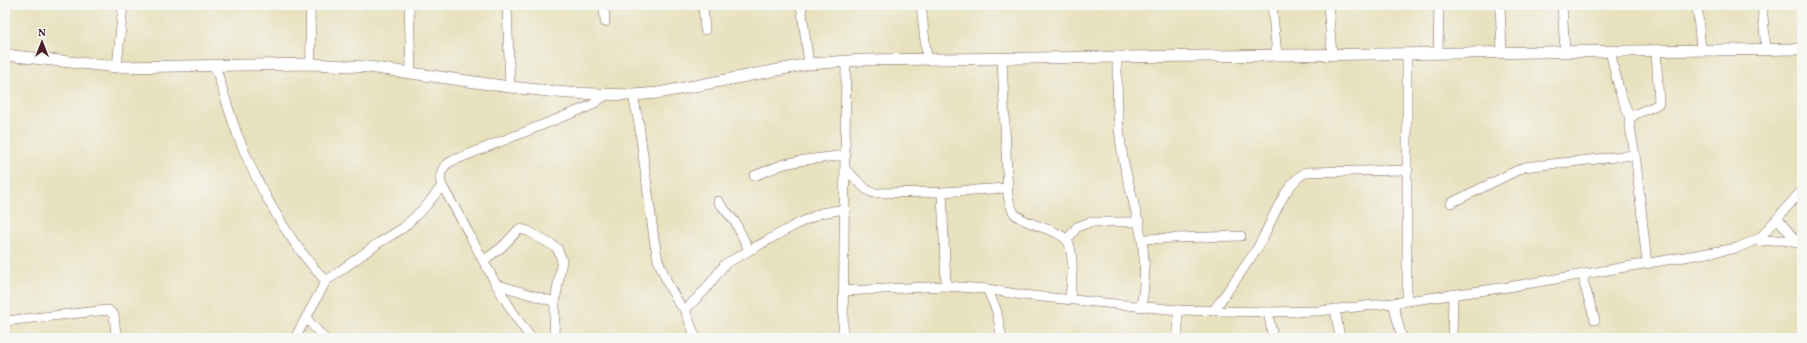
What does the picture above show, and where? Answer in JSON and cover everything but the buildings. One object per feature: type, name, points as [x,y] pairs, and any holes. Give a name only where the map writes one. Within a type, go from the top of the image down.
[{"type":"street","points":[[117,66],[123,5]]},
{"type":"street","points":[[310,5],[311,64]]},
{"type":"street","points":[[409,5],[410,72]]},
{"type":"street","points":[[507,5],[510,87]]},
{"type":"street","points":[[604,5],[605,22]]},
{"type":"street","points":[[703,5],[704,30]]},
{"type":"street","points":[[801,5],[809,64]]},
{"type":"street","points":[[921,5],[927,60]]},
{"type":"street","points":[[1272,5],[1277,55]]},
{"type":"street","points":[[1328,5],[1332,54]]},
{"type":"street","points":[[1438,53],[1439,5]]},
{"type":"street","points":[[1500,5],[1502,52]]},
{"type":"street","points":[[1562,5],[1565,52]]},
{"type":"street","points":[[1697,5],[1701,50]]},
{"type":"street","points":[[1762,5],[1766,49]]},
{"type":"street","points":[[5,55],[117,66],[170,67],[311,64],[368,67],[510,87],[568,92],[633,95],[664,92],[809,64],[846,61],[1117,56],[1407,54],[1802,48]]},
{"type":"street","points":[[1630,118],[1658,103],[1656,50]]},
{"type":"street","points":[[1610,51],[1620,93],[1630,118],[1629,127],[1634,154],[1647,264]]},
{"type":"street","points":[[1407,54],[1407,301]]},
{"type":"street","points":[[1117,56],[1119,115],[1124,162],[1143,239],[1145,276],[1141,307]]},
{"type":"street","points":[[1002,58],[1008,196],[1014,212],[1031,224],[1062,236],[1068,240]]},
{"type":"street","points":[[843,338],[846,61]]},
{"type":"street","points":[[212,66],[237,135],[260,187],[304,256],[326,281]]},
{"type":"street","points":[[531,338],[518,322],[495,284],[442,186],[440,178],[442,168],[445,164],[452,160],[590,106],[608,94]]},
{"type":"street","points":[[633,95],[639,124],[652,232],[658,260],[668,284],[678,302],[685,310],[696,338]]},
{"type":"street","points":[[1451,203],[1524,167],[1634,154]]},
{"type":"street","points":[[754,176],[784,164],[846,155]]},
{"type":"street","points":[[846,170],[870,192],[942,192],[1007,188]]},
{"type":"street","points":[[1213,311],[1257,249],[1282,201],[1296,178],[1301,174],[1307,172],[1408,170]]},
{"type":"street","points":[[294,338],[326,281],[358,257],[403,228],[426,206],[442,186]]},
{"type":"street","points":[[1757,241],[1802,190]]},
{"type":"street","points":[[942,192],[946,286]]},
{"type":"street","points":[[718,201],[735,222],[749,250]]},
{"type":"street","points":[[685,310],[705,290],[722,267],[777,234],[821,213],[845,209]]},
{"type":"street","points":[[1778,219],[1799,243]]},
{"type":"street","points":[[1070,300],[1072,266],[1068,240],[1077,227],[1090,222],[1140,222]]},
{"type":"street","points":[[483,261],[502,247],[518,230],[528,231],[558,248],[561,253],[562,260],[555,302],[554,338]]},
{"type":"street","points":[[1143,239],[1241,236]]},
{"type":"street","points":[[844,291],[946,286],[987,289],[1022,295],[1178,310],[1268,312],[1335,309],[1407,301],[1647,264],[1737,248],[1757,241],[1784,240],[1799,243]]},
{"type":"street","points":[[1584,274],[1584,284],[1595,320]]},
{"type":"street","points":[[495,284],[555,302]]},
{"type":"street","points":[[987,289],[996,309],[1002,338]]},
{"type":"street","points":[[1452,338],[1453,294]]},
{"type":"street","points":[[1393,303],[1402,338]]},
{"type":"street","points":[[1335,309],[1340,338]]},
{"type":"street","points":[[5,321],[108,310],[114,315],[115,338]]},
{"type":"street","points":[[1178,310],[1178,338]]},
{"type":"street","points":[[1268,312],[1273,338]]},
{"type":"street","points":[[306,318],[324,338]]}]
